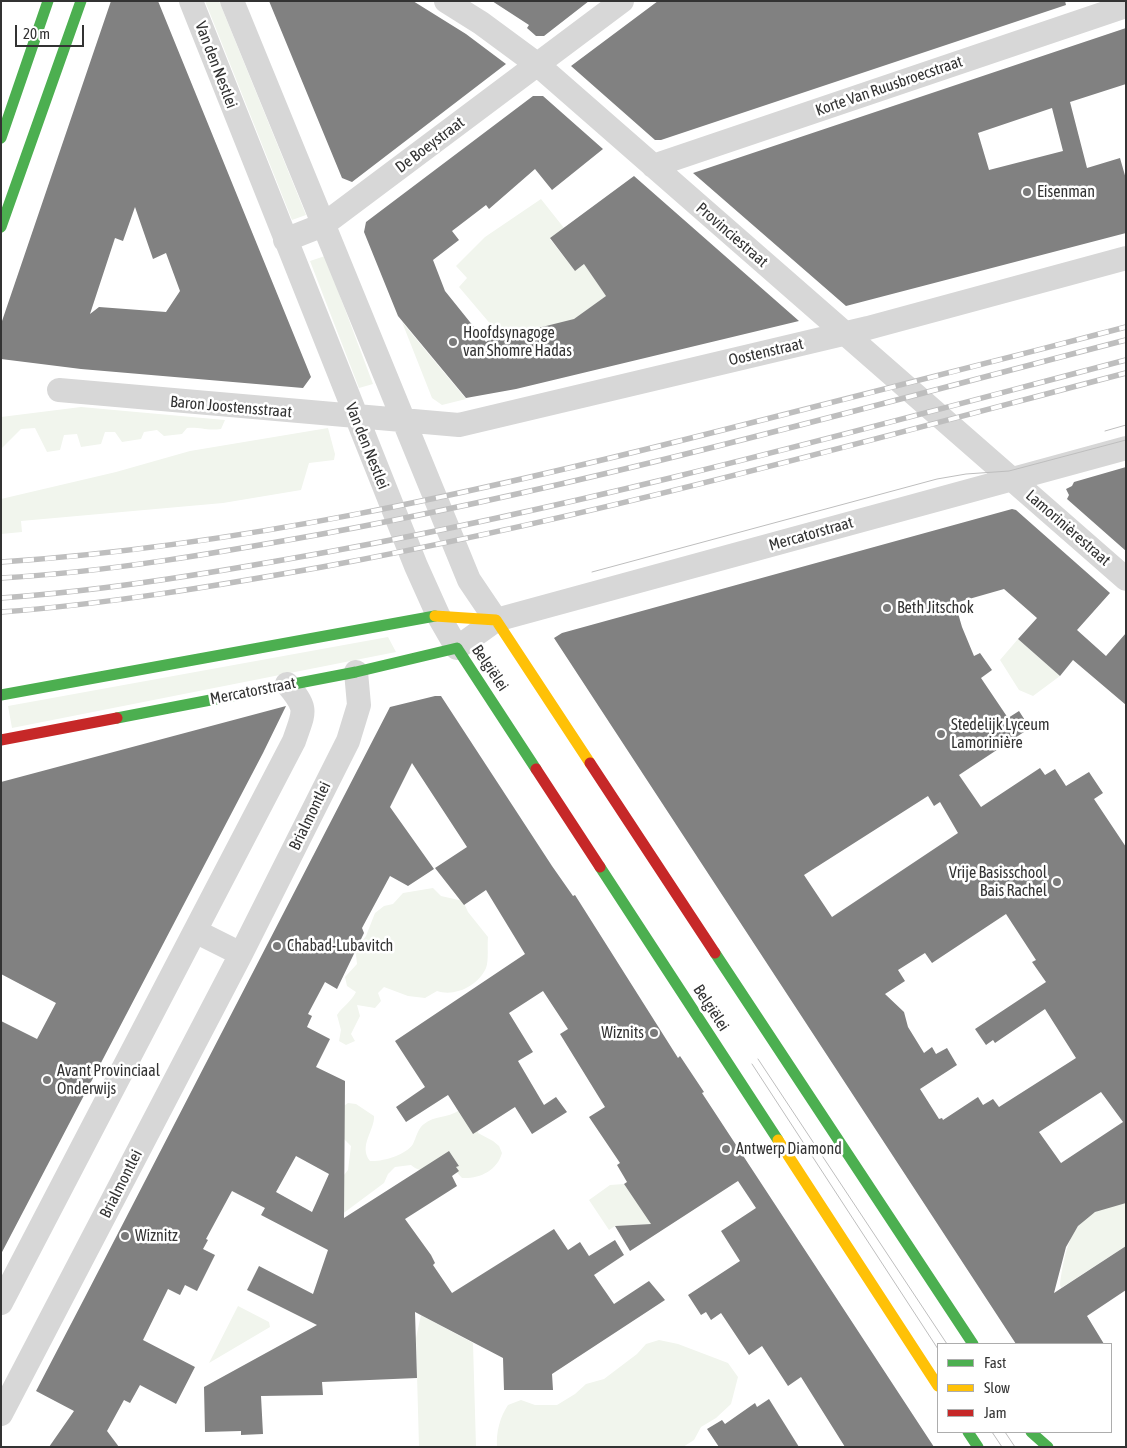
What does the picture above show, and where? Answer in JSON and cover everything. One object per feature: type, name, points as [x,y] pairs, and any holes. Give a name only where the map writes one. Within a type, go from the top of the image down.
[{"type":"street","points":[[1,138],[48,1]]},
{"type":"street","points":[[1,227],[80,1]]},
{"type":"street","name":"Van den Nestlei","points":[[191,1],[285,240],[344,417],[438,615],[457,648]]},
{"type":"street","points":[[232,1],[469,580],[496,620]]},
{"type":"street","name":"Provinciestraat","points":[[446,1],[481,23],[538,65],[1011,478]]},
{"type":"street","name":"De Boeystraat","points":[[323,225],[622,1]]},
{"type":"street","name":"Korte Van Ruusbroecstraat","points":[[653,166],[1126,6]]},
{"type":"street","points":[[285,240],[323,225]]},
{"type":"street","name":"Oostenstraat","points":[[403,421],[459,426],[845,333],[1126,258]]},
{"type":"street","name":"Baron Joostensstraat","points":[[59,390],[403,421]]},
{"type":"street","name":"Mercatorstraat","points":[[1,740],[356,672],[457,648],[496,620],[1126,448]]},
{"type":"street","name":"Lamorinièrestraat","points":[[1011,478],[1126,579]]},
{"type":"street","name":"Mercatorstraat","points":[[1,695],[438,615],[496,620]]},
{"type":"street","name":"Belgiëlei","points":[[496,620],[972,1343]]},
{"type":"street","name":"Belgiëlei","points":[[457,648],[937,1384]]},
{"type":"street","name":"Brialmontlei","points":[[1,1414],[241,954],[348,741],[359,705],[356,672]]},
{"type":"street","points":[[1,1303],[294,741],[303,714],[302,701],[287,684]]},
{"type":"street","points":[[195,931],[241,954]]},
{"type":"street","points":[[969,1433],[978,1447]]},
{"type":"street","points":[[1032,1433],[1048,1447]]},
{"type":"shaded area","points":[[205,1],[219,1],[306,215],[292,220]]},
{"type":"shaded area","points":[[541,199],[564,228],[550,239],[575,271],[584,264],[606,296],[568,324],[512,343],[502,331],[498,333],[459,287],[467,278],[456,266],[485,237]]},
{"type":"shaded area","points":[[325,256],[373,384],[359,388],[310,261]]},
{"type":"shaded area","points":[[402,322],[466,399],[442,405],[432,398]]},
{"type":"shaded area","points":[[81,407],[225,420],[221,429],[187,428],[182,434],[164,436],[157,430],[144,432],[141,439],[122,442],[115,432],[105,432],[101,444],[81,447],[77,434],[64,435],[60,450],[47,452],[35,428],[21,429],[1,449],[1,417]]},
{"type":"shaded area","points":[[328,428],[335,454],[334,460],[309,463],[301,490],[223,503],[21,521],[22,532],[1,534],[1,499],[116,472],[190,451]]},
{"type":"shaded area","points":[[388,637],[396,652],[12,728],[8,706]]},
{"type":"shaded area","points":[[1018,639],[1060,676],[1033,696],[1019,690],[1000,660]]},
{"type":"shaded area","points":[[433,888],[441,896],[463,901],[468,912],[488,937],[486,968],[478,980],[465,989],[451,992],[437,991],[425,998],[408,996],[384,987],[378,993],[381,1001],[375,1008],[357,1005],[360,1016],[351,1034],[355,1041],[346,1045],[339,1041],[341,1030],[337,1015],[356,992],[347,986],[345,977],[357,964],[358,946],[366,936],[375,913],[384,906],[393,904],[403,893]]},
{"type":"shaded area","points":[[348,1103],[356,1104],[374,1116],[366,1144],[367,1155],[370,1161],[387,1159],[405,1151],[410,1148],[422,1126],[428,1121],[460,1110],[479,1122],[478,1133],[499,1146],[502,1153],[500,1159],[486,1173],[468,1178],[462,1178],[453,1168],[426,1171],[411,1165],[395,1167],[388,1174],[384,1183],[341,1215],[329,1194],[348,1170],[351,1146],[340,1135],[338,1110]]},
{"type":"shaded area","points":[[624,1184],[653,1224],[615,1226],[609,1230],[589,1200],[610,1185]]},
{"type":"shaded area","points":[[1126,1203],[1126,1246],[1061,1288],[1062,1269],[1070,1241],[1076,1229],[1095,1212],[1109,1206]]},
{"type":"shaded area","points":[[238,1306],[269,1322],[270,1327],[209,1363]]},
{"type":"shaded area","points":[[421,1315],[473,1343],[476,1447],[419,1447],[416,1338]]},
{"type":"shaded area","points":[[659,1340],[678,1344],[728,1363],[738,1377],[731,1404],[716,1418],[701,1427],[694,1440],[683,1447],[497,1447],[499,1425],[508,1405],[521,1400],[535,1405],[557,1405],[575,1394],[586,1384],[604,1379],[637,1354],[646,1344]]},
{"type":"building","points":[[111,1],[158,1],[311,377],[303,388],[81,369],[1,359],[1,324]],"holes":[[[135,207],[153,259],[166,253],[180,291],[166,312],[99,307],[90,314],[115,238],[123,241]]]},
{"type":"building","points":[[269,1],[413,1],[466,34],[506,64],[352,182],[342,178]]},
{"type":"building","points":[[492,1],[589,1],[544,36],[536,36],[527,28],[529,25]]},
{"type":"building","points":[[658,1],[1065,1],[1066,5],[661,140],[655,140],[571,66]]},
{"type":"building","points":[[1126,28],[1126,84],[1070,102],[1087,168],[1120,158],[1126,179],[1126,233],[846,306],[693,173]],"holes":[[[1052,108],[1063,151],[989,170],[978,133]]]},
{"type":"building","points":[[533,96],[543,96],[603,149],[552,190],[535,169],[489,209],[486,205],[452,231],[459,240],[433,260],[445,291],[486,342],[501,331],[506,336],[574,319],[606,296],[584,264],[575,271],[550,238],[634,176],[799,321],[516,389],[466,398],[398,316],[364,232],[366,222]]},
{"type":"building","points":[[1126,467],[1126,551],[1067,499],[1069,495],[1066,489],[1072,486],[1074,482]]},
{"type":"building","points":[[1012,509],[1016,510],[1110,593],[1077,630],[1106,656],[1126,633],[1126,705],[1073,660],[1060,676],[1018,639],[1037,618],[1004,589],[955,603],[962,627],[974,656],[980,653],[992,670],[981,678],[1008,718],[1019,711],[1030,728],[959,775],[981,807],[1040,768],[1045,775],[1055,769],[1066,786],[1089,772],[1103,793],[1094,799],[1126,847],[1126,1203],[1095,1212],[1078,1226],[1066,1247],[1054,1293],[1126,1246],[1126,1290],[1087,1316],[1103,1343],[1015,1343],[554,638],[562,633]],"holes":[[[928,796],[934,806],[940,802],[958,833],[832,917],[804,875]],[[1006,914],[1036,960],[1032,962],[1046,982],[975,1029],[986,1045],[993,1040],[995,1043],[1045,1009],[1076,1058],[999,1107],[993,1099],[983,1105],[978,1097],[943,1120],[942,1118],[939,1119],[920,1089],[957,1065],[947,1048],[936,1054],[932,1047],[924,1053],[908,1027],[904,1012],[885,994],[905,981],[898,970],[925,953],[932,963]],[[1101,1092],[1123,1122],[1061,1163],[1039,1132]]]},
{"type":"building","points":[[441,696],[552,866],[573,896],[575,895],[678,1058],[680,1056],[704,1092],[702,1093],[934,1447],[845,1447],[801,1377],[788,1386],[762,1346],[749,1355],[721,1313],[711,1320],[706,1312],[701,1315],[688,1295],[740,1261],[721,1231],[756,1208],[738,1181],[630,1251],[615,1226],[651,1224],[624,1184],[627,1182],[617,1165],[620,1163],[589,1117],[605,1107],[560,1034],[568,1029],[543,991],[509,1013],[533,1052],[518,1061],[544,1105],[556,1097],[567,1112],[532,1134],[515,1107],[473,1134],[448,1095],[406,1122],[396,1107],[425,1087],[395,1041],[525,954],[486,890],[464,905],[435,868],[467,847],[412,763],[390,807],[434,869],[408,886],[390,876],[362,928],[364,933],[337,989],[325,982],[308,1014],[312,1016],[307,1027],[330,1039],[316,1067],[345,1081],[344,1218],[449,1151],[459,1166],[456,1167],[459,1171],[452,1176],[457,1186],[405,1219],[431,1255],[435,1263],[433,1265],[452,1293],[554,1229],[568,1250],[580,1242],[589,1256],[615,1240],[624,1255],[594,1275],[614,1304],[649,1281],[665,1300],[552,1374],[553,1390],[504,1390],[503,1358],[415,1312],[417,1378],[322,1382],[323,1395],[261,1396],[263,1434],[241,1435],[241,1431],[205,1432],[204,1387],[317,1325],[247,1290],[259,1266],[313,1294],[328,1250],[261,1215],[265,1208],[232,1191],[206,1239],[208,1240],[203,1249],[215,1255],[197,1291],[185,1285],[180,1295],[168,1289],[143,1340],[195,1367],[176,1404],[140,1385],[130,1403],[124,1400],[107,1431],[119,1447],[49,1447],[74,1411],[36,1391],[390,707]],"holes":[[[296,1156],[329,1174],[312,1212],[276,1192]]]},
{"type":"building","points":[[286,706],[1,1254],[1,1021],[37,1039],[56,1003],[1,974],[1,782]]},
{"type":"building","points":[[769,1399],[799,1447],[719,1447],[707,1429],[722,1420],[725,1424],[755,1403],[757,1407]]},
{"type":"tram line","points":[[1105,431],[1126,425]]},
{"type":"tram line","points":[[592,572],[937,479],[966,474],[1009,471],[1126,440]]},
{"type":"tram line","points":[[758,1059],[946,1343]]},
{"type":"tram line","points":[[752,1064],[937,1347]]},
{"type":"tram line","points":[[993,1433],[1002,1447]]},
{"type":"tram line","points":[[1006,1433],[1015,1447]]},
{"type":"railway","points":[[1,562],[91,554],[270,530],[448,496],[623,455],[1126,327]]},
{"type":"railway","points":[[1,578],[82,571],[162,561],[322,534],[423,514],[625,469],[826,419],[1126,340]]},
{"type":"railway","points":[[1,598],[85,590],[209,573],[433,532],[731,463],[1126,360]]},
{"type":"railway","points":[[1,612],[162,594],[322,567],[423,547],[726,478],[1126,373]]},
{"type":"traffic: fast","points":[[1,138],[48,1]]},
{"type":"traffic: fast","points":[[1,227],[81,1]]},
{"type":"traffic: fast","points":[[1,695],[435,616]]},
{"type":"traffic: fast","points":[[117,718],[356,672],[457,648],[536,769]]},
{"type":"traffic: fast","points":[[600,867],[778,1140]]},
{"type":"traffic: fast","points":[[715,953],[972,1343]]},
{"type":"traffic: fast","points":[[969,1433],[978,1447]]},
{"type":"traffic: fast","points":[[1032,1433],[1048,1447]]},
{"type":"traffic: slow","points":[[435,616],[496,620],[590,763]]},
{"type":"traffic: slow","points":[[778,1140],[937,1384]]},
{"type":"traffic: jam","points":[[1,740],[117,718]]},
{"type":"traffic: jam","points":[[590,763],[715,953]]},
{"type":"traffic: jam","points":[[536,769],[600,867]]},
{"type":"place","name":"Eisenman","points":[[1027,192]]},
{"type":"place","name":"Hoofdsynagoge van Shomre Hadas","points":[[453,342]]},
{"type":"place","name":"Beth Jitschok","points":[[887,608]]},
{"type":"place","name":"Stedelijk Lyceum Lamorinière","points":[[941,734]]},
{"type":"place","name":"Vrije Basisschool Bais Rachel","points":[[1057,882]]},
{"type":"place","name":"Chabad-Lubavitch","points":[[277,946]]},
{"type":"place","name":"Wiznits","points":[[654,1033]]},
{"type":"place","name":"Avant Provinciaal Onderwijs","points":[[47,1080]]},
{"type":"place","name":"Antwerp Diamond","points":[[726,1149]]},
{"type":"place","name":"Wiznitz","points":[[125,1236]]}]
